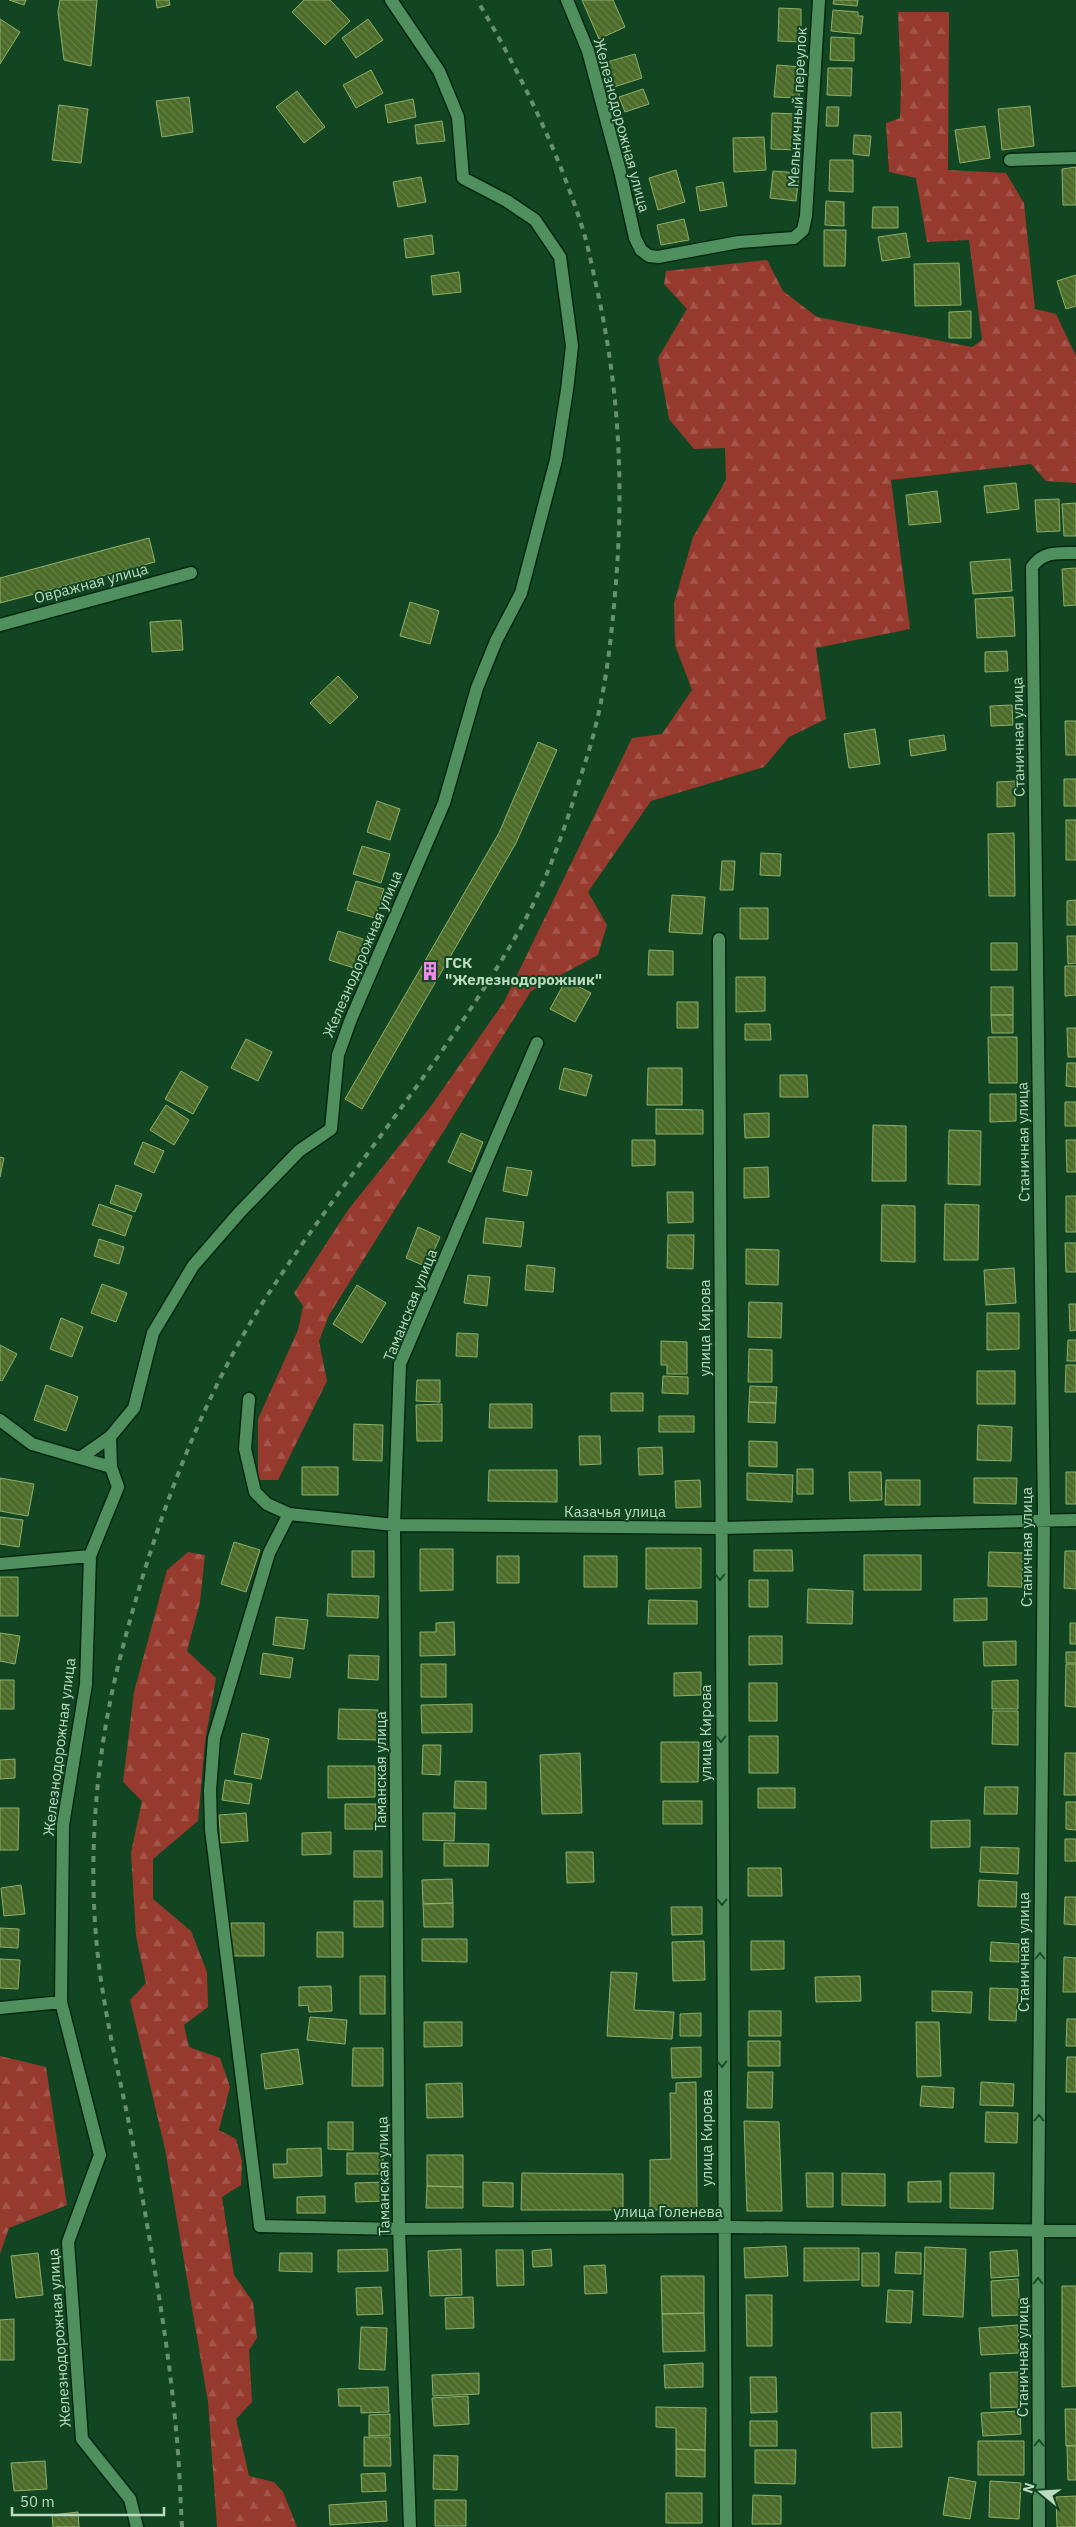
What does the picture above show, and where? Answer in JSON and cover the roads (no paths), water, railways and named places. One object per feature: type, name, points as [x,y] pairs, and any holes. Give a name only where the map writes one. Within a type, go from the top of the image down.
[{"type":"street","name":"Железнодорожная улица","points":[[137,2527],[130,2499],[82,2439],[68,2242],[100,2155],[61,2002],[63,1825],[86,1684],[90,1556],[118,1487],[111,1467],[110,1437],[134,1408],[153,1332],[193,1266],[238,1213],[299,1151],[331,1129],[338,1055],[351,1019],[444,803],[477,688],[496,641],[521,593],[556,460],[572,346],[560,257],[535,220],[507,201],[463,178],[458,117],[439,72],[391,0]]},
{"type":"street","name":"Железнодорожная улица","points":[[567,0],[588,51],[622,175],[635,238],[641,250],[649,256],[658,257],[740,242],[794,238],[803,230],[806,216]]},
{"type":"street","name":"Мельничный переулок","points":[[806,216],[819,0]]},
{"type":"street","points":[[1010,160],[1076,158]]},
{"type":"street","name":"Станичная улица","points":[[1039,2527],[1038,2231],[1043,1519],[1032,567],[1038,558],[1051,553],[1076,553]]},
{"type":"street","name":"Овражная улица","points":[[0,625],[191,573]]},
{"type":"street","name":"улица Кирова","points":[[719,939],[723,2227],[726,2527]]},
{"type":"street","name":"Таманская улица","points":[[410,2527],[399,2229],[394,1525],[400,1364],[537,1043]]},
{"type":"street","name":"Казачья улица","points":[[249,1400],[245,1449],[255,1492],[267,1504],[289,1514],[394,1525],[720,1528],[1043,1519],[1076,1520]]},
{"type":"street","points":[[0,1420],[32,1444],[111,1467]]},
{"type":"street","points":[[80,1458],[110,1437]]},
{"type":"street","name":"улица Голенева","points":[[289,1514],[269,1553],[228,1686],[214,1738],[210,1790],[212,1839],[260,2226],[399,2229],[723,2227],[1076,2231]]},
{"type":"street","points":[[0,1564],[90,1556]]},
{"type":"street","points":[[0,2008],[61,2002]]},
{"type":"railway","points":[[182,2527],[172,2387],[163,2323],[137,2165],[103,1993],[97,1952],[94,1910],[93,1867],[98,1782],[103,1740],[120,1658],[146,1565],[179,1471],[219,1380],[242,1337],[298,1250],[461,1024],[520,929],[535,900],[561,837],[590,748],[601,704],[609,649],[618,556],[618,445],[612,372],[599,298],[584,233],[550,142],[509,56],[477,0]]},
{"type":"place","name":"ГСК \"Железнодорожник\"","points":[[430,971]]}]
